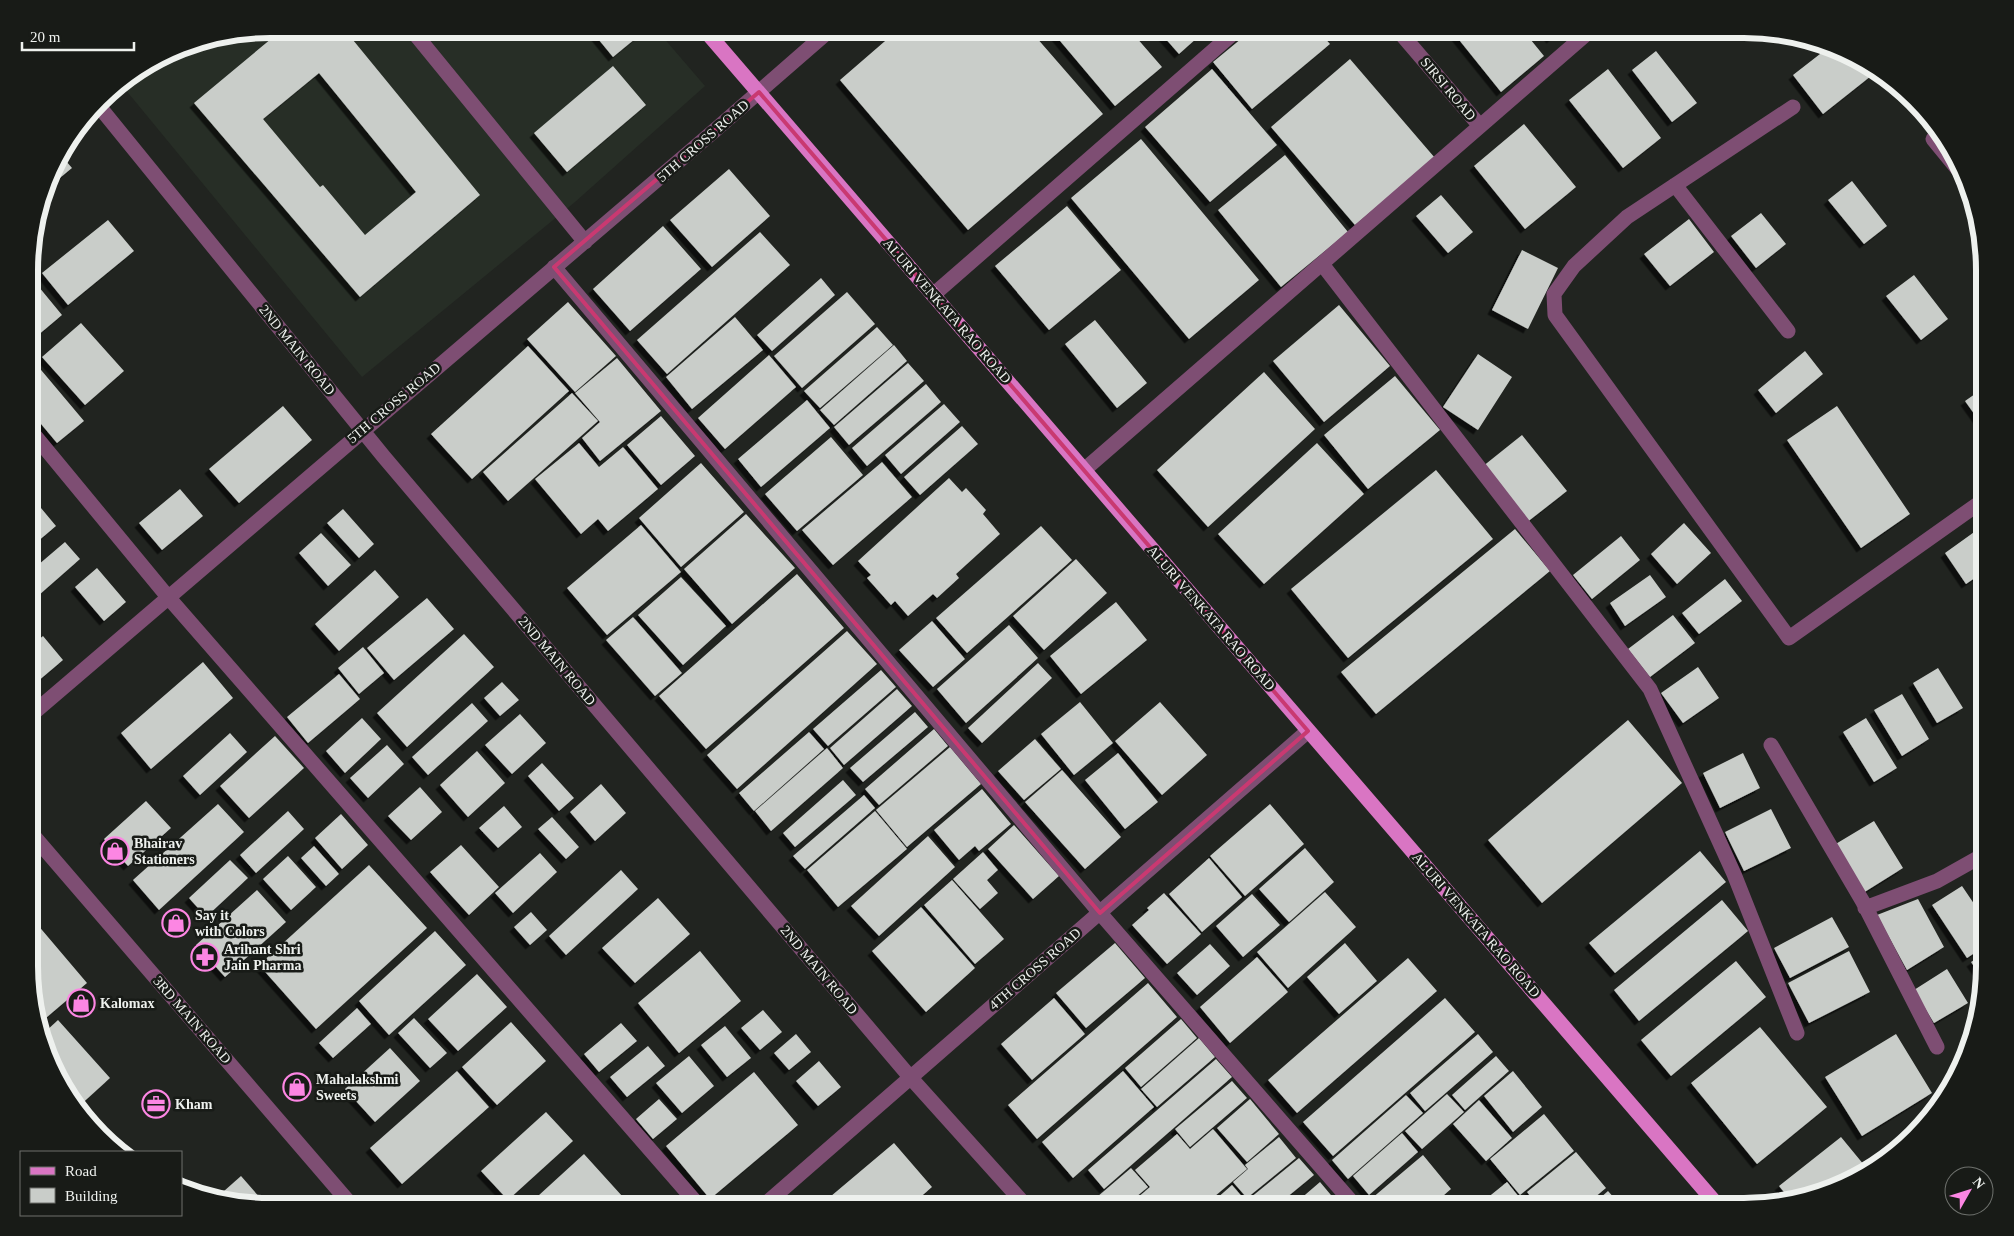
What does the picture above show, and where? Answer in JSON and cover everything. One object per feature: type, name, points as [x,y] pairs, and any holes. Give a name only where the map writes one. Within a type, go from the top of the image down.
[{"type":"main road","name":"ALURI VENKATA RAO ROAD","points":[[712,38],[1711,1198]]},
{"type":"street","points":[[418,38],[584,242]]},
{"type":"street","name":"5TH CROSS ROAD","points":[[38,709],[821,38]]},
{"type":"street","points":[[934,295],[1228,38]]},
{"type":"street","name":"SIRSI ROAD","points":[[1405,38],[1480,126]]},
{"type":"street","points":[[1084,470],[1582,38]]},
{"type":"street","points":[[1793,107],[1627,217],[1574,266],[1554,294],[1555,315],[1789,638],[1976,505]]},
{"type":"street","name":"2ND MAIN ROAD","points":[[102,110],[362,431],[910,1077],[1019,1198]]},
{"type":"street","points":[[1933,139],[1944,153]]},
{"type":"street","points":[[1675,185],[1788,331]]},
{"type":"street","points":[[1322,264],[1650,689],[1734,874],[1797,1033]]},
{"type":"street","points":[[554,267],[1100,913],[1348,1198]]},
{"type":"street","points":[[38,439],[168,597],[692,1198]]},
{"type":"street","name":"4TH CROSS ROAD","points":[[772,1198],[1308,731]]},
{"type":"street","points":[[1772,745],[1865,908],[1937,1047]]},
{"type":"street","name":"3RD MAIN ROAD","points":[[38,841],[345,1198]]},
{"type":"street","points":[[1865,908],[1937,881],[1976,859]]},
{"type":"highlighted area","points":[[759,92],[1308,731],[1100,913],[554,267]]},
{"type":"shaded area","points":[[664,38],[705,86],[575,202],[362,377],[124,88],[167,61],[210,45],[239,39]]},
{"type":"building","points":[[272,38],[351,38],[480,195],[360,297],[194,103]],"holes":[[[319,73],[416,192],[365,235],[323,185],[320,187],[263,119]]]},
{"type":"building","points":[[597,38],[636,38],[613,57]]},
{"type":"building","points":[[889,38],[1037,38],[1103,114],[968,230],[840,80]]},
{"type":"building","points":[[1058,38],[1137,38],[1162,67],[1115,106]]},
{"type":"building","points":[[1165,38],[1197,38],[1179,54]]},
{"type":"building","points":[[1242,38],[1325,38],[1330,44],[1252,109],[1213,62]]},
{"type":"building","points":[[1458,38],[1529,38],[1544,56],[1501,92]]},
{"type":"building","points":[[1656,51],[1697,103],[1672,122],[1632,70]]},
{"type":"building","points":[[1823,52],[1847,61],[1871,76],[1823,114],[1793,75]]},
{"type":"building","points":[[1350,59],[1435,158],[1355,225],[1271,127]]},
{"type":"building","points":[[613,66],[646,105],[567,172],[534,133]]},
{"type":"building","points":[[1212,69],[1277,145],[1210,202],[1145,127]]},
{"type":"building","points":[[1608,69],[1661,138],[1623,168],[1569,100]]},
{"type":"building","points":[[1524,124],[1576,187],[1525,229],[1474,166]]},
{"type":"building","points":[[1141,139],[1259,280],[1189,339],[1071,198]]},
{"type":"building","points":[[1285,155],[1348,232],[1281,287],[1218,210]]},
{"type":"building","points":[[65,160],[72,168],[55,182]]},
{"type":"building","points":[[729,169],[770,216],[712,267],[670,220]]},
{"type":"building","points":[[1852,181],[1887,226],[1864,244],[1828,200]]},
{"type":"building","points":[[1441,195],[1473,232],[1448,253],[1416,216]]},
{"type":"building","points":[[1067,206],[1121,270],[1049,330],[995,266]]},
{"type":"building","points":[[1761,213],[1786,244],[1756,268],[1731,236]]},
{"type":"building","points":[[1689,219],[1714,252],[1670,286],[1644,254]]},
{"type":"building","points":[[108,220],[134,251],[68,305],[42,273]]},
{"type":"building","points":[[663,226],[701,269],[630,331],[593,289]]},
{"type":"building","points":[[760,232],[790,265],[667,374],[637,340]]},
{"type":"building","points":[[1522,250],[1558,268],[1528,329],[1492,310]]},
{"type":"building","points":[[1914,275],[1948,319],[1921,340],[1886,296]]},
{"type":"building","points":[[821,278],[835,295],[772,351],[757,335]]},
{"type":"building","points":[[38,286],[62,315],[38,335]]},
{"type":"building","points":[[847,292],[875,324],[802,388],[774,356]]},
{"type":"building","points":[[568,302],[616,356],[575,392],[527,339]]},
{"type":"building","points":[[1339,305],[1390,366],[1324,422],[1273,361]]},
{"type":"building","points":[[735,317],[763,350],[692,409],[666,377]]},
{"type":"building","points":[[1095,320],[1147,383],[1117,408],[1065,344]]},
{"type":"building","points":[[81,323],[124,371],[85,405],[42,357]]},
{"type":"building","points":[[877,327],[893,345],[820,408],[804,391]]},
{"type":"building","points":[[894,345],[907,361],[834,425],[820,410]]},
{"type":"building","points":[[528,346],[569,391],[472,479],[431,434]]},
{"type":"building","points":[[1805,351],[1823,374],[1776,413],[1758,390]]},
{"type":"building","points":[[1478,354],[1512,377],[1478,430],[1443,407]]},
{"type":"building","points":[[769,355],[796,387],[725,449],[698,418]]},
{"type":"building","points":[[617,358],[661,411],[600,461],[582,438],[600,422],[575,393]]},
{"type":"building","points":[[908,363],[924,381],[849,445],[834,427]]},
{"type":"building","points":[[38,366],[84,421],[57,443],[38,420]]},
{"type":"building","points":[[1264,372],[1315,429],[1208,527],[1157,470]]},
{"type":"building","points":[[1395,376],[1440,430],[1368,489],[1324,435]]},
{"type":"building","points":[[926,384],[941,402],[867,466],[852,448]]},
{"type":"building","points":[[572,393],[598,421],[508,501],[483,472]]},
{"type":"building","points":[[1976,393],[1976,416],[1965,401]]},
{"type":"building","points":[[807,400],[830,428],[761,487],[738,459]]},
{"type":"building","points":[[944,404],[960,422],[901,474],[885,455]]},
{"type":"building","points":[[283,406],[312,440],[239,503],[209,469]]},
{"type":"building","points":[[1837,406],[1910,514],[1861,548],[1787,440]]},
{"type":"building","points":[[661,416],[695,456],[661,485],[627,445]]},
{"type":"building","points":[[962,426],[978,444],[920,495],[904,477]]},
{"type":"building","points":[[1522,435],[1567,491],[1526,523],[1482,467]]},
{"type":"building","points":[[831,437],[863,475],[797,531],[765,494]]},
{"type":"building","points":[[579,443],[599,467],[623,447],[658,489],[608,531],[598,519],[581,534],[535,479]]},
{"type":"building","points":[[1317,443],[1364,494],[1264,584],[1218,534]]},
{"type":"building","points":[[882,462],[912,497],[833,565],[802,530]]},
{"type":"building","points":[[701,463],[744,512],[681,567],[639,518]]},
{"type":"building","points":[[1436,470],[1493,539],[1348,658],[1291,589]]},
{"type":"building","points":[[949,478],[962,492],[966,488],[986,510],[983,514],[1000,534],[956,574],[959,578],[937,598],[933,594],[908,616],[895,601],[891,605],[867,578],[871,575],[858,561]]},
{"type":"building","points":[[180,489],[203,516],[162,550],[139,523]]},
{"type":"building","points":[[38,504],[56,526],[38,541]]},
{"type":"building","points":[[343,509],[374,544],[359,558],[327,523]]},
{"type":"building","points":[[746,514],[795,568],[732,624],[684,569]]},
{"type":"building","points":[[1684,523],[1711,553],[1677,584],[1651,554]]},
{"type":"building","points":[[641,525],[681,572],[607,635],[567,588]]},
{"type":"building","points":[[1041,526],[1072,560],[967,653],[936,618]]},
{"type":"building","points":[[1515,529],[1550,571],[1376,714],[1341,672]]},
{"type":"building","points":[[1976,531],[1976,577],[1966,584],[1945,553]]},
{"type":"building","points":[[321,533],[351,565],[328,586],[299,553]]},
{"type":"building","points":[[1621,536],[1640,560],[1592,599],[1573,575]]},
{"type":"building","points":[[65,542],[80,559],[38,596],[38,565]]},
{"type":"building","points":[[1076,559],[1107,593],[1044,650],[1013,616]]},
{"type":"building","points":[[97,568],[126,602],[104,621],[75,587]]},
{"type":"building","points":[[375,570],[399,597],[339,651],[315,624]]},
{"type":"building","points":[[797,574],[844,628],[706,749],[659,696]]},
{"type":"building","points":[[1650,575],[1666,597],[1625,626],[1610,603]]},
{"type":"building","points":[[681,577],[726,626],[683,665],[638,615]]},
{"type":"building","points":[[1725,579],[1742,601],[1699,634],[1682,613]]},
{"type":"building","points":[[427,598],[454,629],[394,680],[367,648]]},
{"type":"building","points":[[1116,602],[1147,640],[1081,694],[1050,656]]},
{"type":"building","points":[[1673,615],[1695,643],[1650,677],[1628,649]]},
{"type":"building","points":[[633,617],[682,673],[655,696],[606,640]]},
{"type":"building","points":[[932,621],[965,659],[933,687],[899,650]]},
{"type":"building","points":[[1009,625],[1038,658],[966,723],[937,689]]},
{"type":"building","points":[[847,631],[877,664],[737,789],[707,755]]},
{"type":"building","points":[[464,634],[494,667],[407,747],[377,713]]},
{"type":"building","points":[[43,636],[63,660],[38,681],[38,640]]},
{"type":"building","points":[[363,647],[384,673],[359,694],[338,668]]},
{"type":"building","points":[[203,662],[233,698],[151,769],[121,733]]},
{"type":"building","points":[[1038,663],[1052,678],[982,743],[968,728]]},
{"type":"building","points":[[1698,667],[1719,698],[1683,723],[1661,693]]},
{"type":"building","points":[[1938,668],[1963,708],[1937,723],[1913,683]]},
{"type":"building","points":[[881,670],[896,687],[828,746],[813,729]]},
{"type":"building","points":[[339,674],[360,699],[308,743],[287,717]]},
{"type":"building","points":[[502,682],[519,700],[500,716],[484,698]]},
{"type":"building","points":[[897,689],[912,706],[844,765],[830,748]]},
{"type":"building","points":[[1902,694],[1929,739],[1902,756],[1874,710]]},
{"type":"building","points":[[1080,702],[1113,743],[1074,775],[1041,734]]},
{"type":"building","points":[[1160,702],[1207,755],[1162,795],[1115,741]]},
{"type":"building","points":[[472,703],[488,721],[428,775],[412,757]]},
{"type":"building","points":[[915,712],[928,727],[863,782],[850,768]]},
{"type":"building","points":[[520,714],[546,743],[512,774],[485,745]]},
{"type":"building","points":[[362,718],[381,739],[345,773],[326,751]]},
{"type":"building","points":[[1866,718],[1897,768],[1874,782],[1843,732]]},
{"type":"building","points":[[1628,720],[1682,783],[1542,903],[1488,840]]},
{"type":"building","points":[[934,729],[948,746],[879,805],[865,789]]},
{"type":"building","points":[[809,732],[824,749],[754,811],[739,793]]},
{"type":"building","points":[[230,733],[247,752],[200,795],[183,776]]},
{"type":"building","points":[[275,736],[304,768],[249,818],[220,786]]},
{"type":"building","points":[[1035,739],[1061,769],[1024,800],[998,771]]},
{"type":"building","points":[[387,745],[404,764],[368,798],[350,778]]},
{"type":"building","points":[[950,747],[981,784],[907,847],[876,810]]},
{"type":"building","points":[[827,748],[843,768],[771,831],[755,811]]},
{"type":"building","points":[[477,751],[505,783],[468,817],[440,785]]},
{"type":"building","points":[[1118,753],[1158,802],[1125,829],[1085,780]]},
{"type":"building","points":[[1743,753],[1760,788],[1720,808],[1703,773]]},
{"type":"building","points":[[542,763],[574,798],[559,811],[528,776]]},
{"type":"building","points":[[1062,770],[1121,837],[1085,869],[1025,802]]},
{"type":"building","points":[[843,780],[856,795],[795,847],[783,833]]},
{"type":"building","points":[[601,784],[626,813],[595,841],[570,812]]},
{"type":"building","points":[[420,787],[442,812],[411,840],[388,816]]},
{"type":"building","points":[[982,789],[1011,824],[979,851],[975,846],[959,860],[934,830]]},
{"type":"building","points":[[864,795],[875,808],[805,869],[793,856]]},
{"type":"building","points":[[146,801],[171,828],[128,866],[104,839]]},
{"type":"building","points":[[218,804],[244,832],[159,910],[133,880]]},
{"type":"building","points":[[1270,804],[1304,844],[1245,896],[1210,856]]},
{"type":"building","points":[[504,806],[522,827],[498,848],[479,828]]},
{"type":"building","points":[[1771,809],[1791,848],[1744,871],[1725,832]]},
{"type":"building","points":[[288,811],[304,829],[256,873],[240,855]]},
{"type":"building","points":[[875,811],[907,849],[838,907],[807,870]]},
{"type":"building","points":[[341,814],[368,845],[342,869],[315,838]]},
{"type":"building","points":[[552,817],[579,847],[566,859],[538,829]]},
{"type":"building","points":[[1874,821],[1903,868],[1863,893],[1834,845]]},
{"type":"building","points":[[1014,825],[1059,876],[1033,899],[988,849]]},
{"type":"building","points":[[928,836],[955,867],[879,936],[851,906]]},
{"type":"building","points":[[461,845],[499,887],[469,915],[430,872]]},
{"type":"building","points":[[314,846],[339,874],[326,886],[301,858]]},
{"type":"building","points":[[1305,848],[1334,882],[1289,922],[1259,889]]},
{"type":"building","points":[[1700,851],[1726,882],[1615,973],[1589,943]]},
{"type":"building","points":[[983,852],[998,870],[987,880],[998,893],[980,909],[953,879]]},
{"type":"building","points":[[540,853],[557,872],[513,913],[495,893]]},
{"type":"building","points":[[288,856],[316,887],[291,910],[263,879]]},
{"type":"building","points":[[1209,858],[1242,897],[1202,932],[1169,894]]},
{"type":"building","points":[[230,860],[248,878],[206,917],[189,898]]},
{"type":"building","points":[[369,865],[427,928],[316,1029],[259,965]]},
{"type":"building","points":[[621,870],[638,889],[566,955],[549,936]]},
{"type":"building","points":[[952,880],[1004,939],[975,964],[924,905]]},
{"type":"building","points":[[1962,886],[1976,907],[1976,952],[1967,958],[1932,905]]},
{"type":"building","points":[[257,890],[286,922],[225,977],[196,945]]},
{"type":"building","points":[[1325,892],[1356,927],[1288,988],[1257,952]]},
{"type":"building","points":[[1164,893],[1201,934],[1167,964],[1132,925]]},
{"type":"building","points":[[1252,894],[1280,925],[1243,957],[1216,926]]},
{"type":"building","points":[[658,898],[690,934],[635,983],[602,948]]},
{"type":"building","points":[[1918,899],[1944,947],[1907,970],[1877,915]]},
{"type":"building","points":[[1722,900],[1748,931],[1639,1021],[1614,990]]},
{"type":"building","points":[[921,907],[975,968],[926,1012],[872,951]]},
{"type":"building","points":[[531,912],[547,930],[530,945],[514,927]]},
{"type":"building","points":[[1832,917],[1849,947],[1790,978],[1774,948]]},
{"type":"building","points":[[38,925],[87,983],[44,1020],[38,981]]},
{"type":"building","points":[[435,931],[466,965],[389,1035],[359,1001]]},
{"type":"building","points":[[1115,943],[1145,978],[1086,1028],[1056,993]]},
{"type":"building","points":[[1345,943],[1377,981],[1339,1014],[1307,977]]},
{"type":"building","points":[[1210,944],[1230,966],[1197,995],[1177,973]]},
{"type":"building","points":[[700,951],[741,1001],[679,1053],[638,1003]]},
{"type":"building","points":[[1849,951],[1870,992],[1809,1023],[1788,983]]},
{"type":"building","points":[[1257,957],[1288,992],[1230,1043],[1200,1007]]},
{"type":"building","points":[[1408,958],[1437,991],[1297,1113],[1268,1080]]},
{"type":"building","points":[[1976,959],[1976,969],[1971,962]]},
{"type":"building","points":[[1736,961],[1766,997],[1671,1076],[1641,1040]]},
{"type":"building","points":[[1947,969],[1968,1003],[1934,1023],[1914,990]]},
{"type":"building","points":[[477,974],[507,1007],[458,1051],[428,1019]]},
{"type":"building","points":[[1148,983],[1177,1017],[1037,1139],[1008,1105]]},
{"type":"building","points":[[1054,998],[1085,1034],[1032,1080],[1001,1044]]},
{"type":"building","points":[[1445,998],[1475,1032],[1333,1156],[1303,1122]]},
{"type":"building","points":[[357,1008],[371,1024],[333,1058],[319,1043]]},
{"type":"building","points":[[763,1010],[782,1032],[760,1050],[741,1028]]},
{"type":"building","points":[[414,1018],[447,1053],[430,1068],[398,1033]]},
{"type":"building","points":[[1181,1019],[1197,1038],[1141,1087],[1125,1068]]},
{"type":"building","points":[[58,1020],[110,1078],[82,1103],[61,1069],[47,1031]]},
{"type":"building","points":[[511,1022],[546,1061],[497,1105],[462,1067]]},
{"type":"building","points":[[621,1023],[637,1041],[599,1072],[584,1054]]},
{"type":"building","points":[[725,1026],[751,1058],[727,1077],[701,1045]]},
{"type":"building","points":[[1760,1027],[1827,1107],[1757,1164],[1691,1083]]},
{"type":"building","points":[[796,1034],[811,1052],[789,1070],[774,1053]]},
{"type":"building","points":[[1478,1034],[1493,1052],[1425,1111],[1410,1093]]},
{"type":"building","points":[[1896,1034],[1932,1093],[1862,1136],[1825,1077]]},
{"type":"building","points":[[1199,1038],[1215,1057],[1157,1107],[1141,1089]]},
{"type":"building","points":[[648,1046],[665,1066],[627,1097],[610,1077]]},
{"type":"building","points":[[390,1048],[420,1081],[375,1122],[345,1089]]},
{"type":"building","points":[[689,1056],[714,1086],[682,1113],[656,1083]]},
{"type":"building","points":[[1496,1056],[1509,1071],[1465,1110],[1452,1095]]},
{"type":"building","points":[[1216,1059],[1232,1077],[1104,1189],[1088,1170]]},
{"type":"building","points":[[819,1061],[841,1087],[818,1106],[796,1081]]},
{"type":"building","points":[[457,1071],[489,1107],[402,1184],[370,1148]]},
{"type":"building","points":[[1123,1071],[1154,1107],[1073,1178],[1042,1142]]},
{"type":"building","points":[[1513,1071],[1542,1107],[1513,1132],[1484,1096]]},
{"type":"building","points":[[754,1072],[798,1125],[711,1198],[709,1198],[666,1146]]},
{"type":"building","points":[[1232,1081],[1247,1098],[1190,1147],[1175,1129]]},
{"type":"building","points":[[1447,1094],[1464,1112],[1422,1149],[1405,1131]]},
{"type":"building","points":[[1406,1095],[1423,1113],[1348,1179],[1332,1160]]},
{"type":"building","points":[[659,1099],[677,1119],[653,1139],[636,1119]]},
{"type":"building","points":[[1250,1099],[1279,1134],[1247,1162],[1217,1128]]},
{"type":"building","points":[[1479,1100],[1512,1138],[1486,1161],[1453,1124]]},
{"type":"building","points":[[546,1112],[573,1141],[510,1198],[506,1198],[481,1171]]},
{"type":"building","points":[[1544,1114],[1574,1151],[1520,1195],[1490,1159]]},
{"type":"building","points":[[1213,1129],[1247,1169],[1213,1198],[1137,1198],[1150,1187],[1135,1170],[1177,1134],[1190,1149]]},
{"type":"building","points":[[1402,1133],[1418,1152],[1369,1195],[1353,1176]]},
{"type":"building","points":[[1279,1137],[1296,1158],[1247,1198],[1233,1182],[1248,1169],[1245,1165]]},
{"type":"building","points":[[1841,1137],[1864,1165],[1847,1175],[1804,1191],[1786,1195],[1779,1186]]},
{"type":"building","points":[[894,1143],[932,1187],[919,1198],[829,1198]]},
{"type":"building","points":[[1576,1152],[1606,1188],[1594,1198],[1532,1198],[1527,1192]]},
{"type":"building","points":[[584,1154],[624,1198],[536,1198]]},
{"type":"building","points":[[1423,1155],[1451,1189],[1440,1198],[1372,1198]]},
{"type":"building","points":[[1299,1158],[1314,1175],[1286,1198],[1250,1198]]},
{"type":"building","points":[[1131,1168],[1148,1187],[1135,1198],[1096,1198]]},
{"type":"building","points":[[241,1176],[260,1198],[239,1197],[221,1193]]},
{"type":"building","points":[[1320,1182],[1333,1198],[1301,1198]]},
{"type":"building","points":[[1507,1182],[1520,1198],[1487,1198]]},
{"type":"building","points":[[1232,1185],[1243,1198],[1217,1198]]},
{"type":"building","points":[[1608,1191],[1614,1198],[1600,1198]]},
{"type":"place","name":"Bhairav Stationers","points":[[115,851]]},
{"type":"place","name":"Say it with Colors","points":[[176,923]]},
{"type":"place","name":"Arihant Shri Jain Pharma","points":[[205,957]]},
{"type":"place","name":"Kalomax","points":[[81,1003]]},
{"type":"place","name":"Mahalakshmi Sweets","points":[[297,1087]]},
{"type":"place","name":"Kham","points":[[156,1104]]}]
